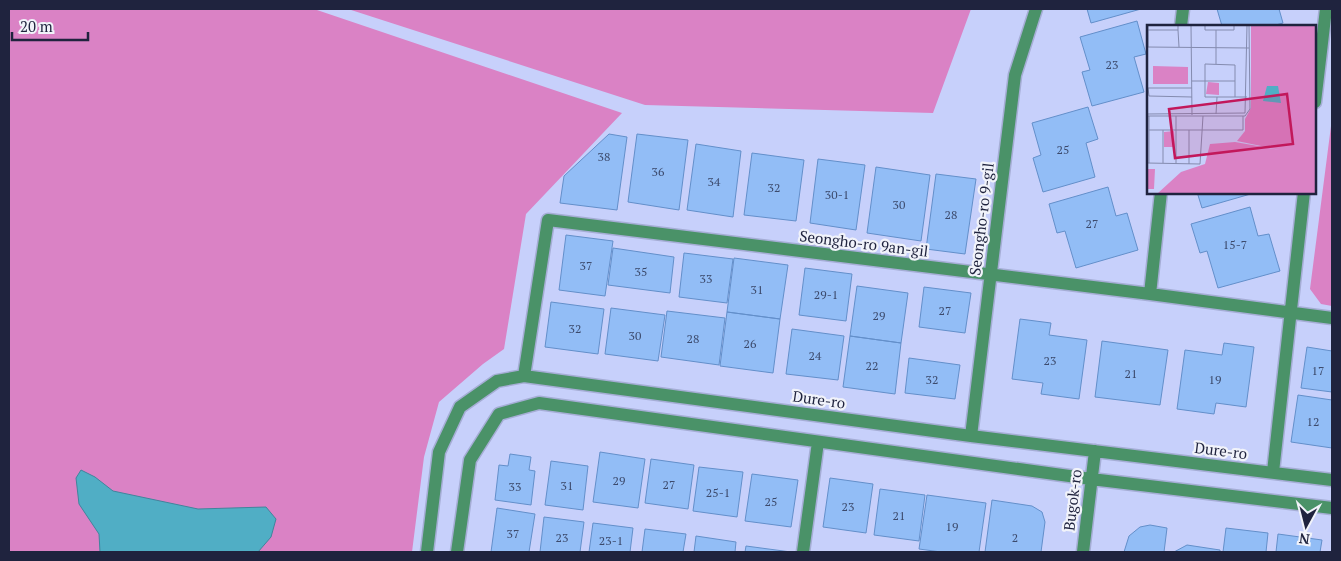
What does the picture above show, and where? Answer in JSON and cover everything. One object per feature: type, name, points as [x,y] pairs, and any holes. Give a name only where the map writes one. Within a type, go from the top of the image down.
[{"type":"street","name":"Seongho-ro 9-gil","points":[[971,436],[1016,75],[1036,9]]},
{"type":"street","points":[[1181,25],[1183,9]]},
{"type":"street","points":[[1316,94],[1326,9]]},
{"type":"street","points":[[1150,294],[1161,194]]},
{"type":"street","points":[[1273,472],[1304,194]]},
{"type":"street","name":"Seongho-ro 9an-gil","points":[[524,376],[548,220],[1332,318]]},
{"type":"street","name":"Dure-ro","points":[[427,552],[439,452],[460,406],[497,381],[524,376],[971,436],[1332,480]]},
{"type":"street","points":[[457,552],[470,460],[499,414],[539,403],[1091,479],[1332,508]]},
{"type":"street","points":[[803,552],[818,442]]},
{"type":"street","name":"Bugok-ro","points":[[1083,552],[1095,450]]},
{"type":"shaded area","points":[[9,9],[314,9],[622,113],[526,214],[504,349],[483,364],[439,402],[424,457],[412,552],[9,552]]},
{"type":"shaded area","points":[[348,9],[971,9],[933,113],[645,105]]},
{"type":"shaded area","points":[[1331,126],[1332,306],[1321,304],[1310,289]]},
{"type":"shaded area","points":[[81,470],[95,477],[113,491],[198,509],[266,507],[276,519],[271,537],[258,552],[100,552],[99,534],[79,504],[76,478]]},
{"type":"building","points":[[1087,9],[1141,9],[1091,23]]},
{"type":"building","points":[[1217,9],[1279,9],[1283,23],[1276,25],[1222,25]]},
{"type":"building","points":[[1137,21],[1146,54],[1134,57],[1144,92],[1092,106],[1082,72],[1090,70],[1080,37]]},
{"type":"building","points":[[1088,107],[1098,139],[1086,143],[1095,177],[1043,192],[1033,158],[1041,155],[1032,123]]},
{"type":"building","points":[[609,134],[627,137],[617,210],[560,203],[564,176]]},
{"type":"building","points":[[637,134],[688,140],[679,210],[628,202]]},
{"type":"building","points":[[696,144],[741,151],[733,217],[687,210]]},
{"type":"building","points":[[752,153],[804,160],[796,221],[744,215]]},
{"type":"building","points":[[818,159],[865,165],[856,230],[810,223]]},
{"type":"building","points":[[876,167],[930,175],[921,241],[867,233]]},
{"type":"building","points":[[936,174],[976,179],[965,254],[926,249]]},
{"type":"building","points":[[1108,187],[1116,216],[1127,213],[1138,250],[1076,268],[1065,231],[1057,233],[1049,204]]},
{"type":"building","points":[[1198,194],[1251,194],[1202,208]]},
{"type":"building","points":[[1250,207],[1258,236],[1269,234],[1280,271],[1218,288],[1207,251],[1200,253],[1191,224]]},
{"type":"building","points":[[566,235],[613,241],[605,296],[559,290]]},
{"type":"building","points":[[613,248],[674,257],[670,293],[608,285]]},
{"type":"building","points":[[684,253],[733,259],[727,303],[679,297]]},
{"type":"building","points":[[734,258],[788,265],[780,319],[727,312]]},
{"type":"building","points":[[805,268],[852,274],[846,321],[799,315]]},
{"type":"building","points":[[857,286],[908,293],[901,343],[850,336]]},
{"type":"building","points":[[924,287],[971,293],[965,333],[919,327]]},
{"type":"building","points":[[551,302],[604,309],[598,354],[545,347]]},
{"type":"building","points":[[611,308],[665,315],[658,361],[605,354]]},
{"type":"building","points":[[667,311],[725,318],[719,365],[661,357]]},
{"type":"building","points":[[727,312],[780,319],[773,373],[720,366]]},
{"type":"building","points":[[1020,319],[1051,323],[1049,335],[1087,340],[1079,399],[1041,394],[1043,383],[1012,379]]},
{"type":"building","points":[[792,329],[844,336],[838,380],[786,374]]},
{"type":"building","points":[[850,336],[901,343],[895,394],[843,387]]},
{"type":"building","points":[[1102,341],[1168,350],[1160,405],[1095,397]]},
{"type":"building","points":[[1224,343],[1254,347],[1246,407],[1216,403],[1214,414],[1177,409],[1185,350],[1222,355]]},
{"type":"building","points":[[1307,347],[1332,351],[1332,392],[1301,388]]},
{"type":"building","points":[[909,358],[960,365],[955,399],[905,393]]},
{"type":"building","points":[[1298,395],[1332,400],[1332,448],[1291,442]]},
{"type":"building","points":[[600,452],[645,459],[638,508],[593,502]]},
{"type":"building","points":[[510,454],[531,457],[529,470],[535,471],[531,505],[495,500],[499,465],[508,466]]},
{"type":"building","points":[[651,459],[694,465],[688,509],[645,503]]},
{"type":"building","points":[[551,461],[588,466],[583,510],[545,505]]},
{"type":"building","points":[[699,467],[743,472],[737,517],[693,511]]},
{"type":"building","points":[[752,474],[798,480],[791,527],[745,521]]},
{"type":"building","points":[[830,478],[873,484],[866,533],[823,527]]},
{"type":"building","points":[[880,489],[925,495],[919,541],[874,535]]},
{"type":"building","points":[[927,495],[986,503],[979,552],[941,552],[919,549]]},
{"type":"building","points":[[992,500],[1032,506],[1042,512],[1045,522],[1041,552],[985,552]]},
{"type":"building","points":[[497,508],[535,514],[529,552],[491,552]]},
{"type":"building","points":[[544,517],[584,522],[580,552],[540,552]]},
{"type":"building","points":[[593,523],[633,528],[630,552],[589,552]]},
{"type":"building","points":[[1150,525],[1167,528],[1164,552],[1124,552],[1129,536],[1140,527]]},
{"type":"building","points":[[1226,528],[1268,533],[1266,552],[1223,552]]},
{"type":"building","points":[[645,529],[686,534],[683,552],[642,552]]},
{"type":"building","points":[[1278,534],[1322,540],[1320,552],[1276,552]]},
{"type":"building","points":[[696,536],[736,542],[735,552],[694,552]]},
{"type":"building","points":[[1187,545],[1220,550],[1220,552],[1174,552]]},
{"type":"building","points":[[746,546],[791,552],[745,552]]}]
